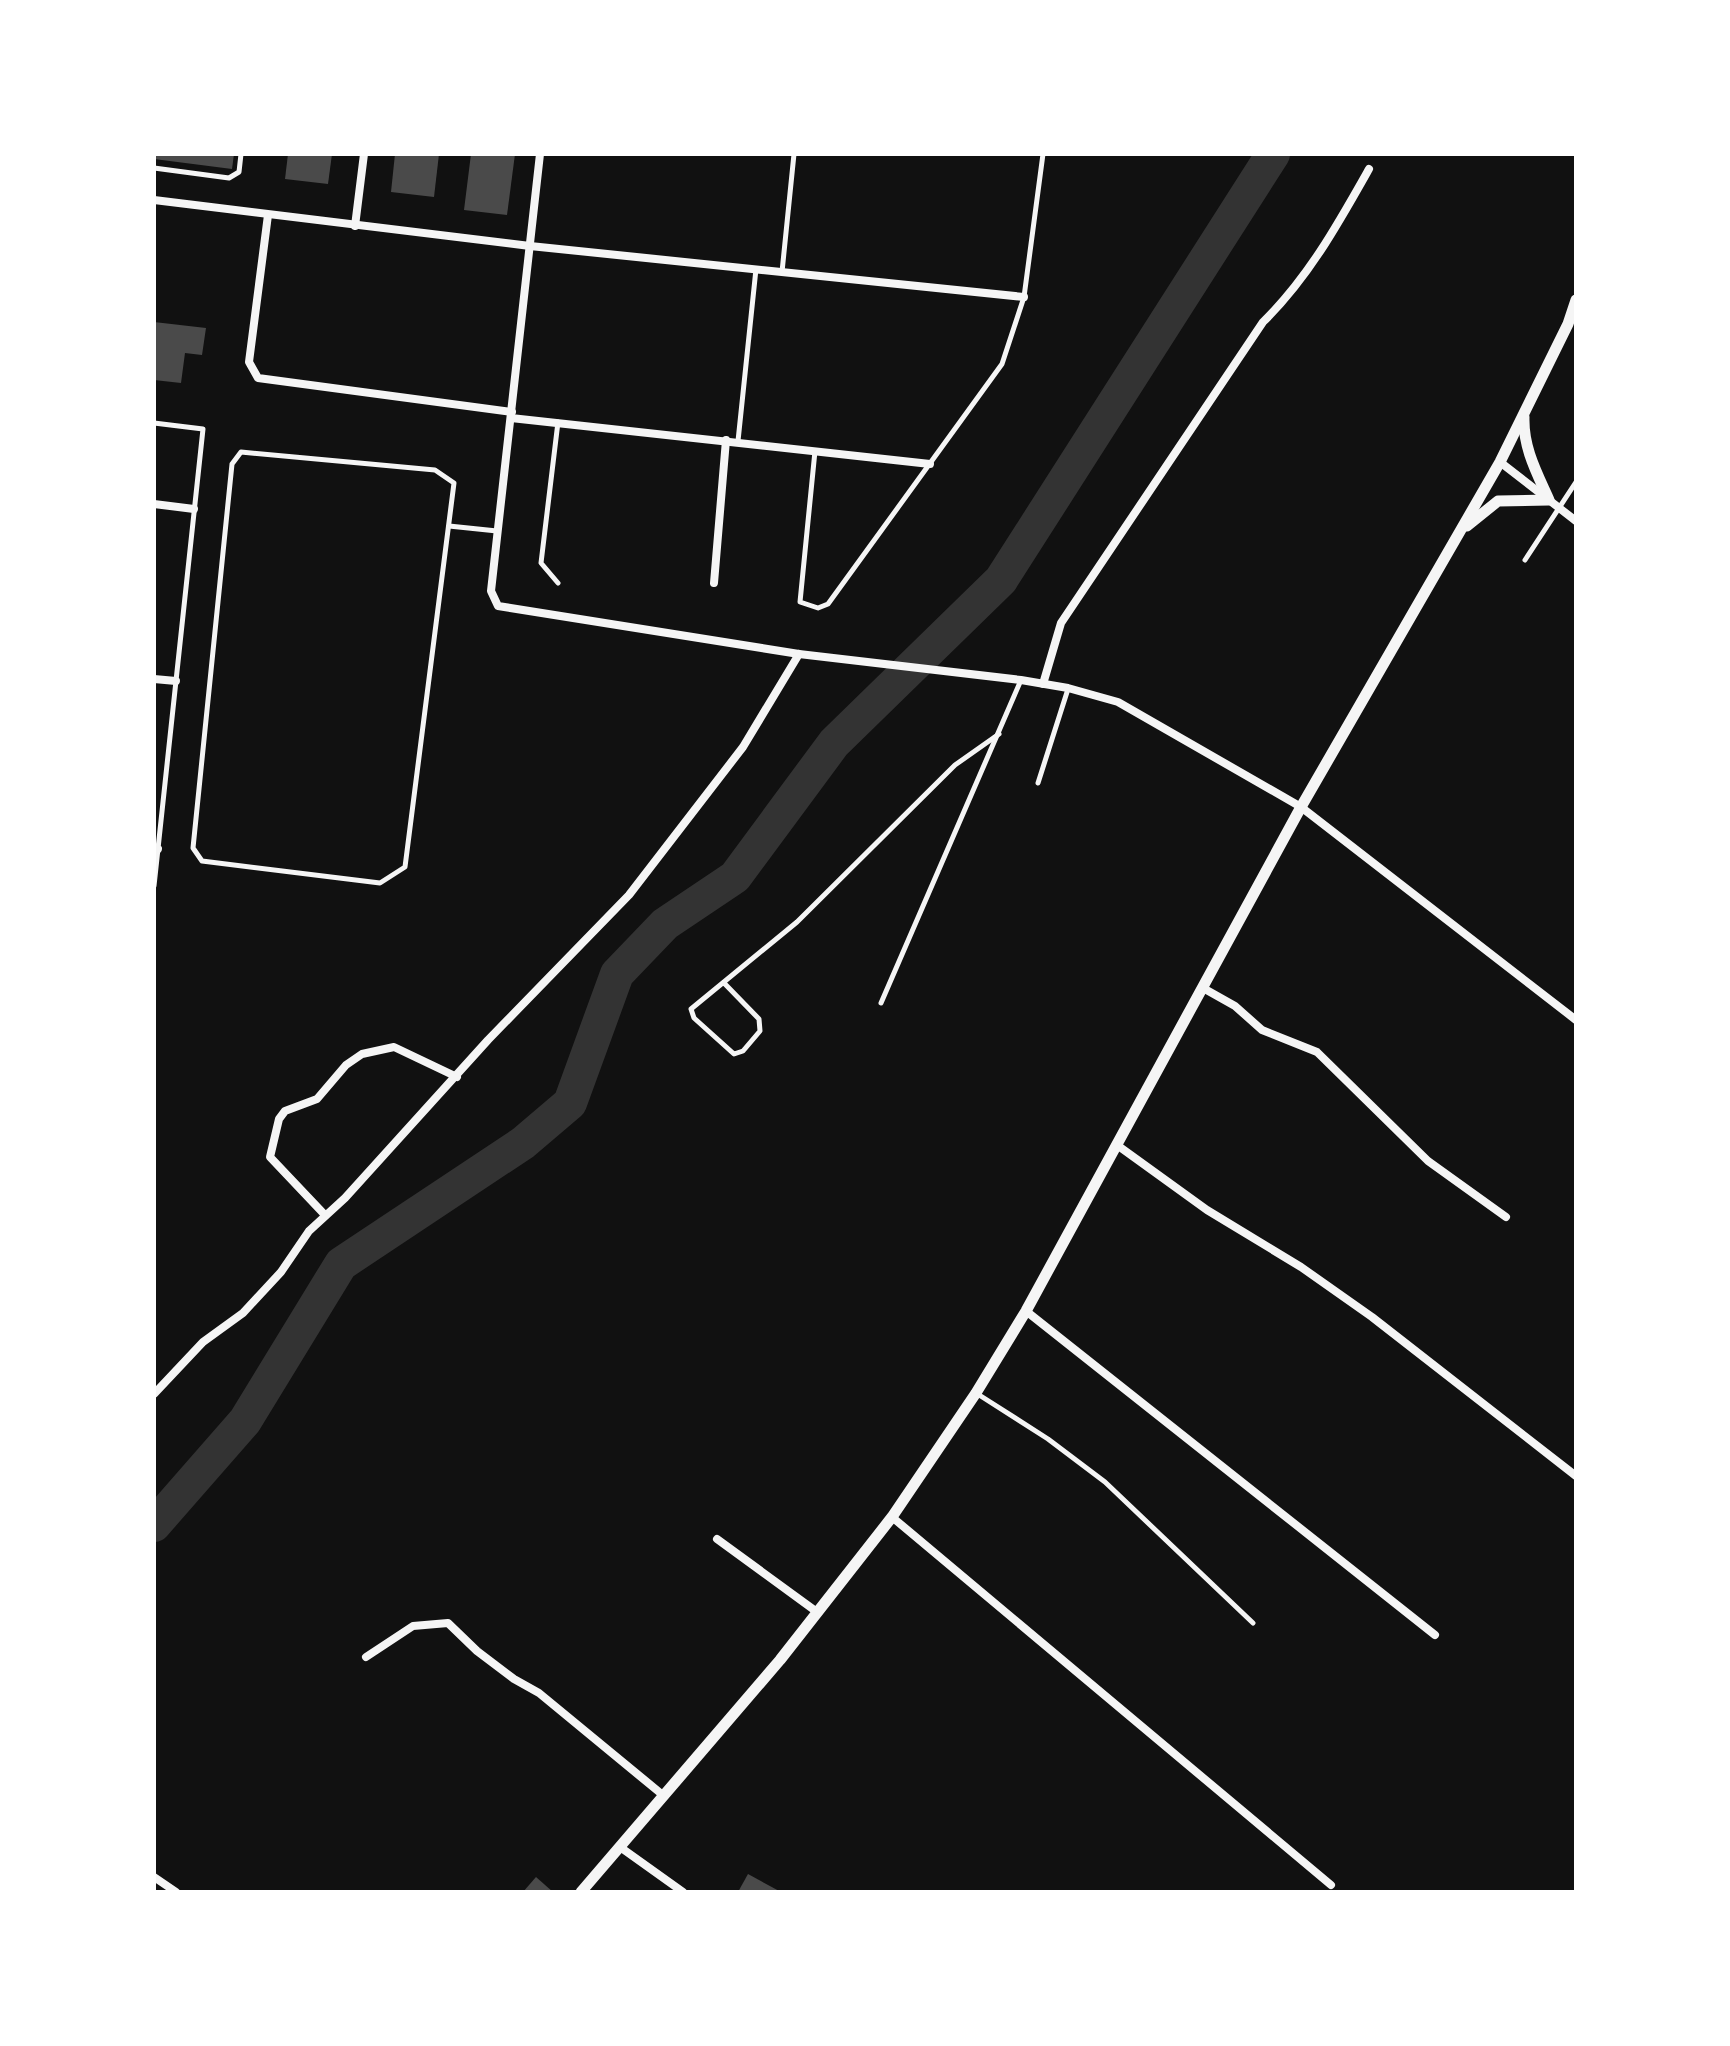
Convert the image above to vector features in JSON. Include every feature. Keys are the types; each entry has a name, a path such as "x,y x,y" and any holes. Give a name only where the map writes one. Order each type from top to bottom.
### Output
{"street":[{"path":"355,226 364,154"},
{"path":"540,154 491,591 498,606 799,654 1021,680 1068,688 1118,702 1301,807 1576,1020"},
{"path":"1043,684 1061,623 1263,322 1284,301 1328,241 1369,169"},
{"path":"154,200 530,246 1024,297"},
{"path":"268,215 249,362 258,378 558,422 930,464"},
{"path":"581,1892 817,1612 892,1517 976,1393 1026,1311 1301,807 1500,462 1572,326 1576,300"},
{"path":"1524,413 1523,436 1554,504"},
{"path":"714,583 726,440"},
{"path":"1500,462 1576,521"},
{"path":"1462,531 1498,501 1554,504"},
{"path":"154,504 194,509"},
{"path":"154,1394 203,1342 243,1313 324,1214 345,1198 629,895 743,747 799,654"},
{"path":"154,679 176,681"},
{"path":"1203,988 1235,1006 1262,1030 1317,1052 1428,1161 1506,1217"},
{"path":"324,1214 270,1157 279,1119 285,1111 317,1099 346,1065 362,1054 394,1047 457,1077"},
{"path":"1117,1145 1207,1210 1372,1317 1576,1476"},
{"path":"1026,1311 1435,1635"},
{"path":"892,1517 1331,1885"},
{"path":"717,1539 817,1612"},
{"path":"366,1657 413,1626 448,1623 477,1651 514,1679 539,1693 664,1796"},
{"path":"620,1847 683,1892"},
{"path":"154,1877 176,1892"}],"lane":[{"path":"154,168 229,178 239,172 241,154"},
{"path":"782,272 794,154"},
{"path":"815,450 800,602 809,607 828,604 1002,364 1024,297 1043,154"},
{"path":"738,441 756,269"},
{"path":"558,422 541,563 558,583"},
{"path":"154,423 203,429 154,886"},
{"path":"241,452 270,452 435,470 454,483 449,526 405,867 380,883 202,861 193,848 232,464 241,452"},
{"path":"1525,560 1554,504 1576,482"},
{"path":"449,526 498,532"},
{"path":"881,1003 1021,680"},
{"path":"1038,783 1068,688"},
{"path":"724,983 759,1019 760,1031 743,1051 734,1054 694,1018 691,1009 797,922 955,765 999,734"},
{"path":"976,1393 1048,1439 1105,1482 1253,1623"}],"building":[{"path":"154,154 234,154 232,169 154,159"},
{"path":"288,154 332,154 328,184 285,179"},
{"path":"395,154 439,154 434,197 391,192"},
{"path":"471,154 515,154 507,215 464,210"},
{"path":"154,322 206,328 202,355 185,353 181,383 154,380"},
{"path":"748,1874 781,1892 738,1892"},
{"path":"536,1877 553,1892 523,1892"}],"waterway":[{"path":"154,1525 245,1421 341,1264 523,1143 570,1103 617,974 665,924 735,877 834,743 1001,580 1273,154"}]}
